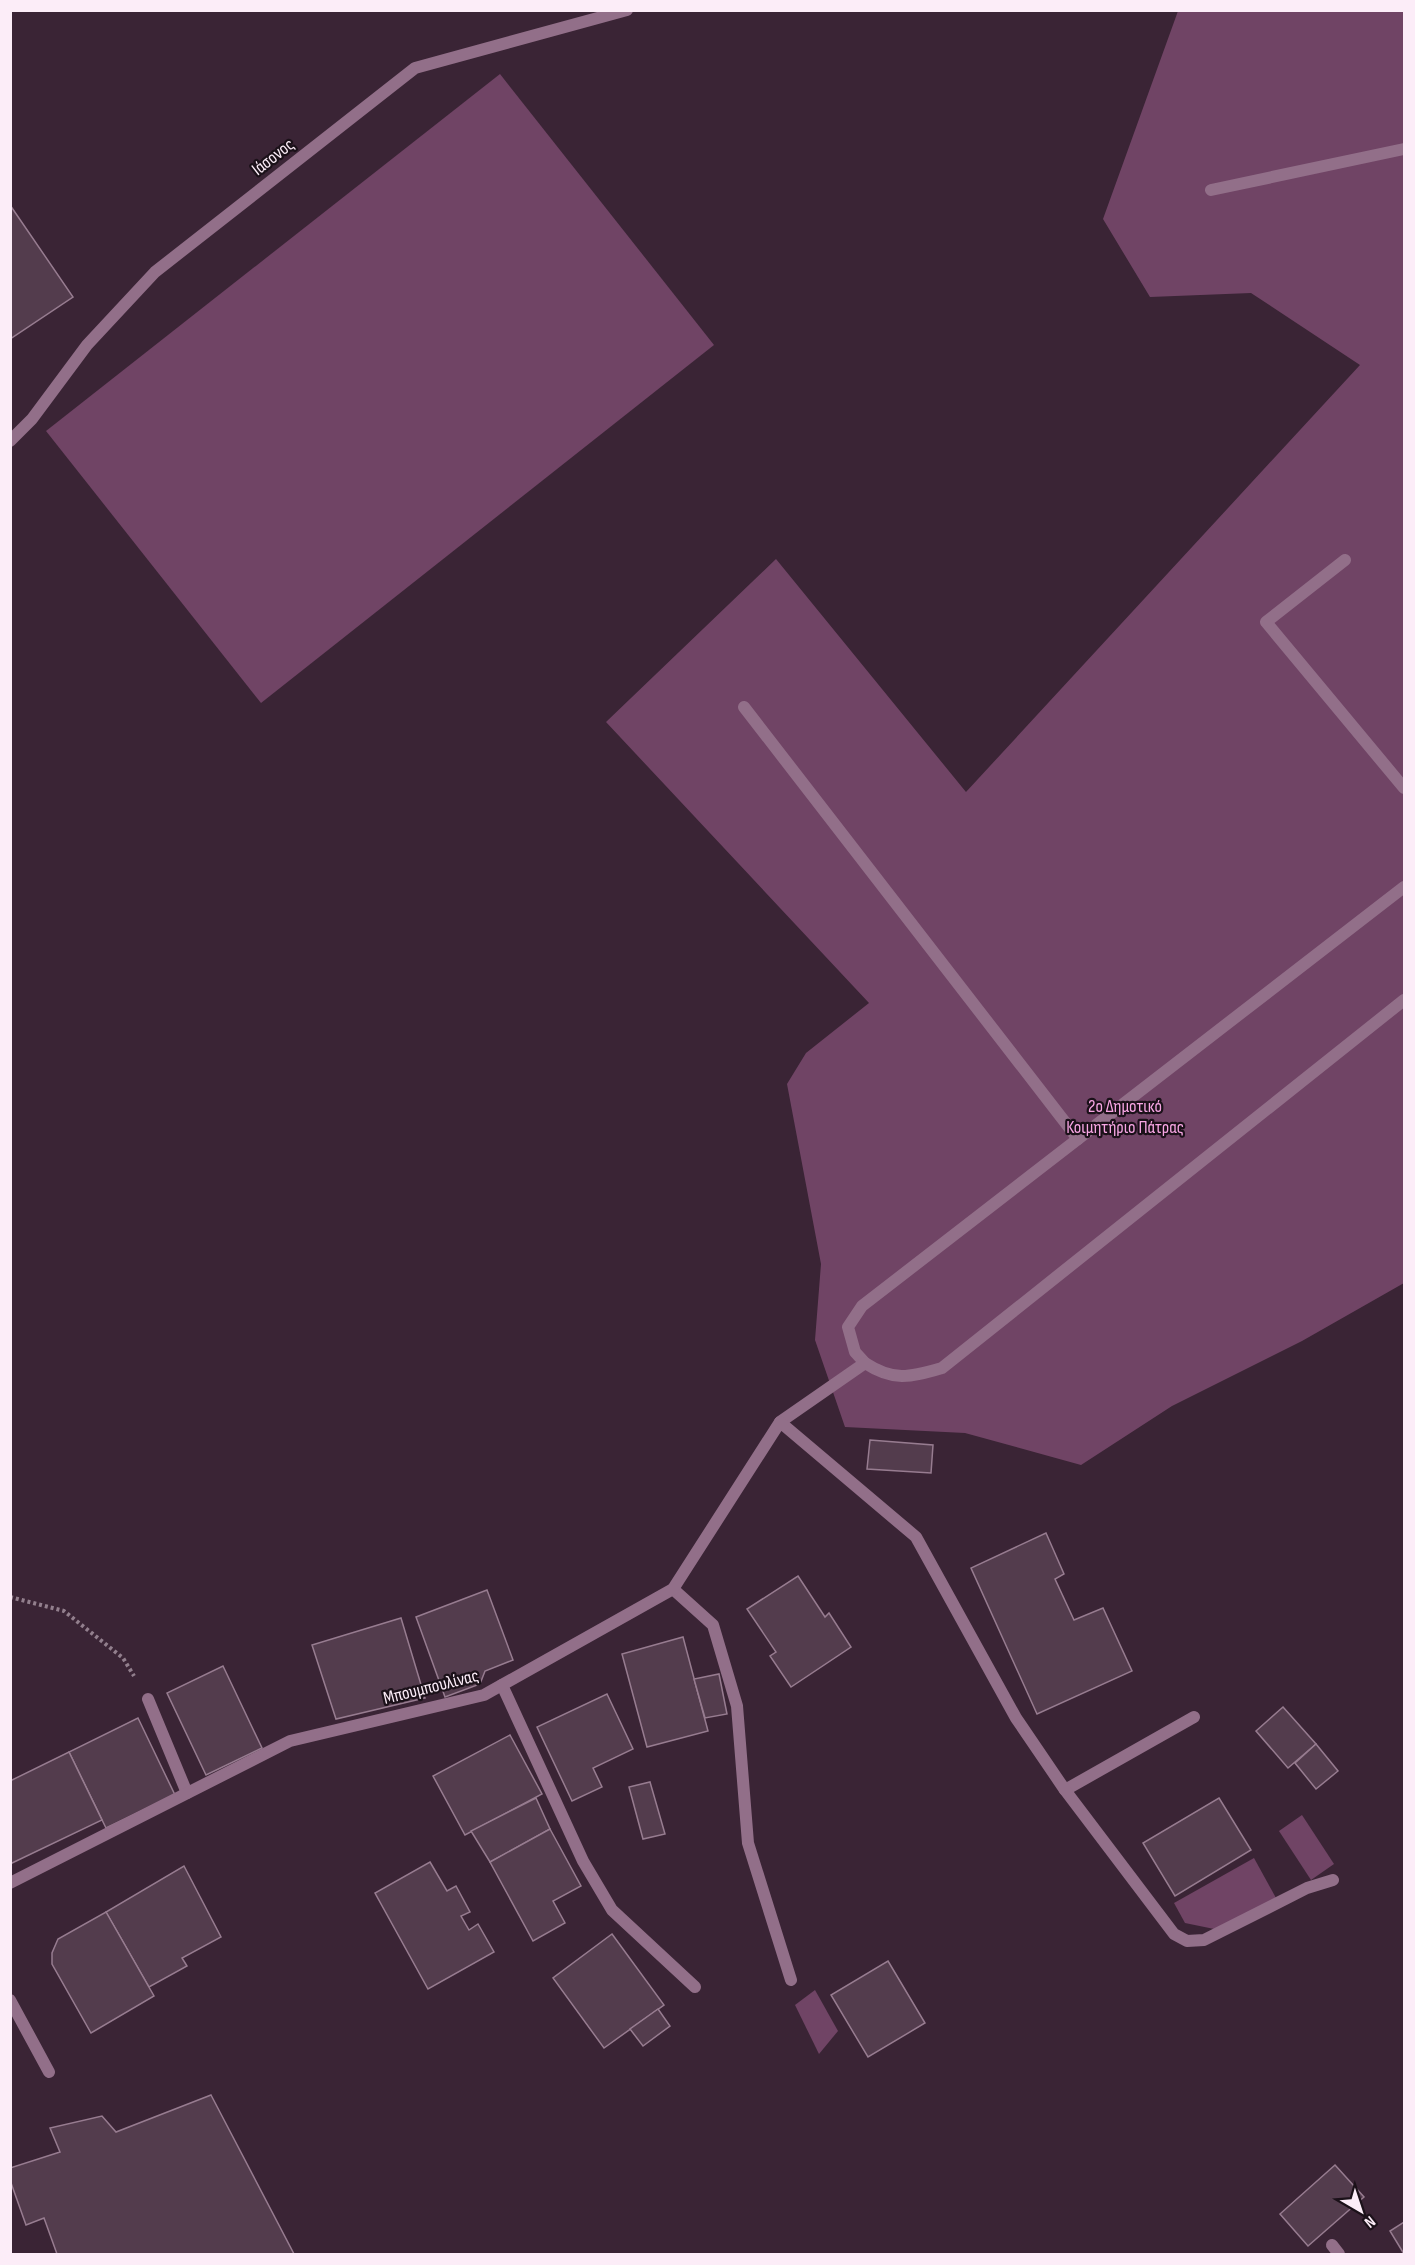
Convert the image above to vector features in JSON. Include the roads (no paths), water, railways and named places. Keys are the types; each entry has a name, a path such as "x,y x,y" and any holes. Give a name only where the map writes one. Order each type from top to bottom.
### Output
{"street":[{"name":"Ιάσονος","path":"10,441 32,419 87,345 155,272 415,68 627,10"},
{"path":"1211,190 1404,149"},
{"path":"1346,560 1266,622 1404,788"},
{"path":"744,707 1078,1139"},
{"path":"1404,887 862,1306 848,1327 855,1352 865,1364 884,1376 915,1376 942,1368 1404,1000"},
{"path":"865,1364 780,1422 916,1537 1016,1718 1065,1790 1174,1934 1187,1941 1204,1940 1308,1888 1333,1880"},
{"name":"Μπουμπουλίνας","path":"10,1883 290,1741 484,1695 673,1589 780,1422"},
{"path":"673,1589 713,1625 737,1706 748,1843 791,1980"},
{"path":"502,1685 583,1862 612,1910 695,1987"},
{"path":"148,1699 187,1793"},
{"path":"1065,1790 1194,1717"},
{"path":"10,2000 49,2072"}],"park label":[{"name":"2o Δημοτικό Κοιμητήριο Πάτρας","path":"1125,1116"}]}
